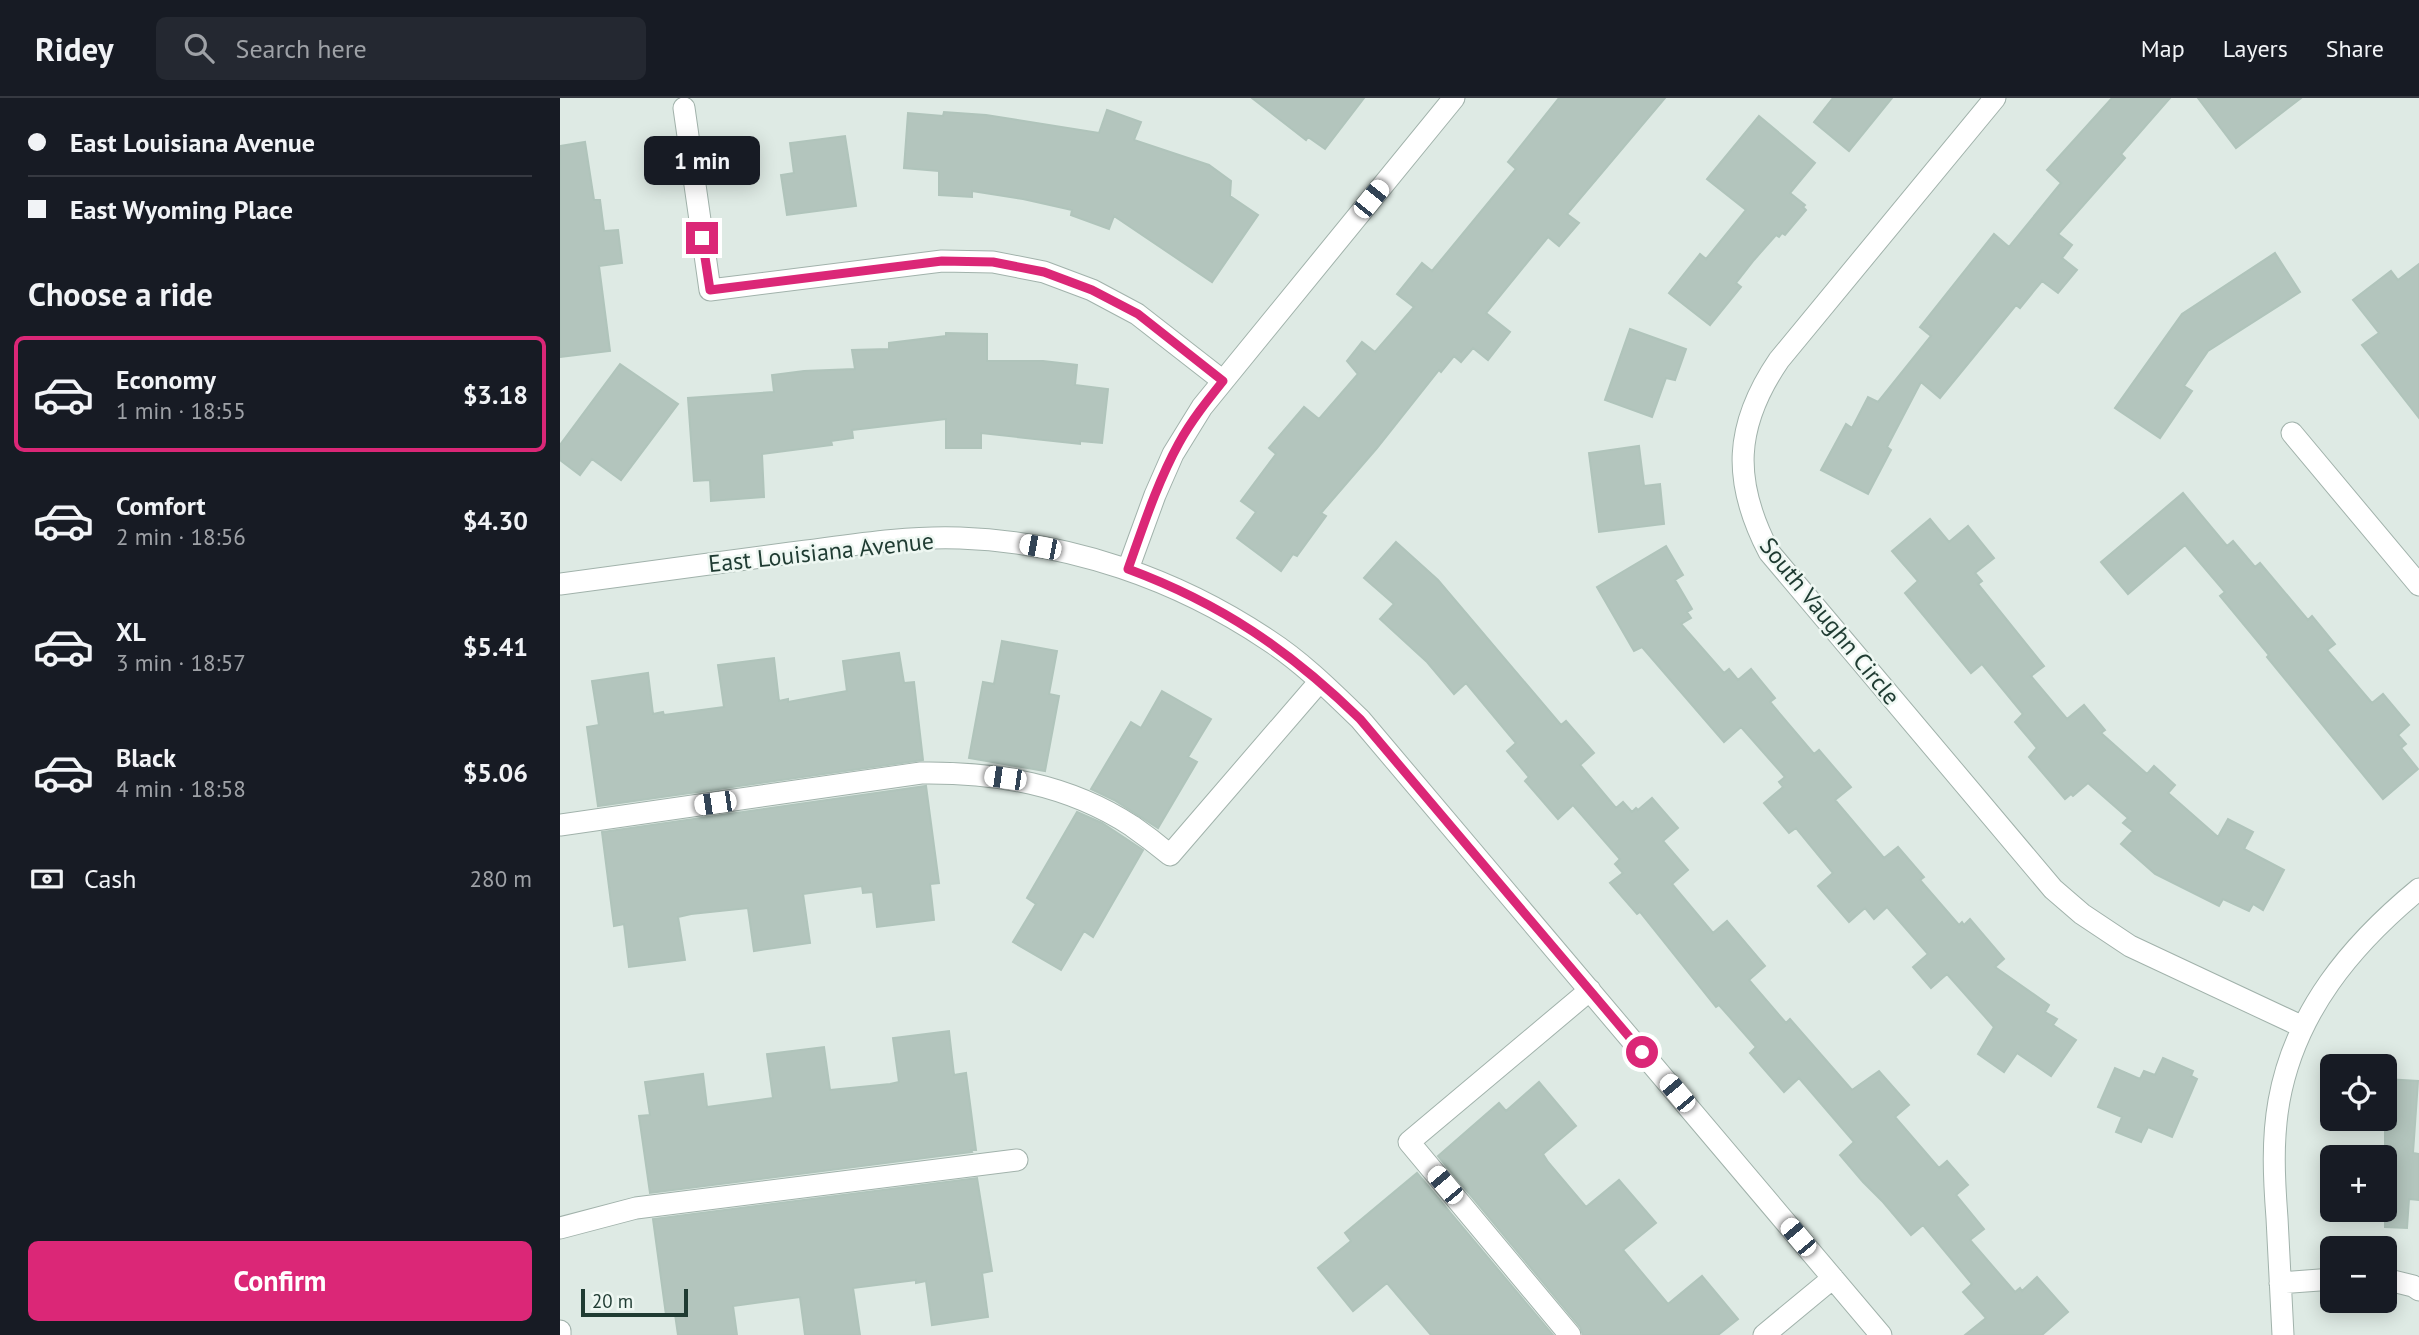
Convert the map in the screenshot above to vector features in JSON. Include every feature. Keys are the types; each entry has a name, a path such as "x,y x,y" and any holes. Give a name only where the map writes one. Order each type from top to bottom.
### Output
{"street":[{"path":"1128,569 1173,454 1195,418 1454,98"},
{"name":"South Vaughn Circle","path":"1995,98 1779,360 1765,381 1751,412 1743,445 1744,488 1753,522 1769,552 2053,889 2082,914 2130,946 2303,1027"},
{"path":"684,108 710,290 942,261 993,262 1044,272 1092,290 1138,314 1223,381"},
{"path":"2292,433 2419,585"},
{"name":"East Louisiana Avenue","path":"560,584 900,539 960,538 1020,543 1079,554 1165,583 1219,609 1270,641 1320,681 1360,719 1881,1335"},
{"path":"560,824 921,773 964,772 1026,781 1082,799 1131,825 1170,855 1320,681"},
{"path":"2283,1335 2274,1167 2279,1100 2293,1051 2323,989 2340,966 2368,934 2419,888"},
{"path":"1570,1335 1409,1142 1590,990"},
{"path":"560,1228 636,1208 1017,1160"},
{"path":"1764,1335 1833,1278"},
{"path":"2280,1283 2320,1280"},
{"path":"2397,1282 2419,1290"}],"building":[{"path":"1252,98 1364,98 1325,149 1308,137 1306,140"},
{"path":"1559,98 1665,98 1567,214 1579,223 1559,246 1548,237 1486,313 1510,332 1488,360 1473,348 1461,362 1454,356 1441,372 1439,370 1321,513 1326,516 1297,556 1293,554 1281,571 1237,538 1256,512 1241,501 1276,454 1269,448 1304,407 1319,419 1358,374 1347,361 1362,342 1375,352 1414,307 1397,294 1422,263 1432,271 1516,169 1508,162"},
{"path":"1833,98 1892,98 1849,151 1814,122"},
{"path":"2112,98 2170,98 2121,154 2125,158 2058,234 2072,245 2062,258 2077,270 2058,293 2042,281 2020,308 2016,305 1940,398 1921,382 1887,447 1891,450 1868,494 1821,470 1846,424 1852,428 1868,397 1878,402 1931,336 1920,327 1994,234 2009,247 2061,183 2047,170"},
{"path":"2198,98 2301,98 2236,148"},
{"path":"1107,110 1141,122 1134,140 1209,165 1231,181 1230,196 1258,215 1212,282 1114,216 1109,229 1071,215 1072,210 1023,199 972,191 972,197 939,195 939,171 904,168 908,113 943,116 944,112 986,115 1099,133"},
{"path":"1759,116 1815,163 1790,193 1805,205 1803,207 1806,210 1785,235 1776,235 1754,260 1736,283 1741,287 1710,325 1669,293 1700,254 1706,259 1746,210 1707,179"},
{"path":"845,136 856,206 787,215 781,175 794,173 790,143"},
{"path":"585,142 594,200 600,200 604,231 618,230 622,263 599,266 610,351 560,357 560,146"},
{"path":"2275,253 2300,292 2208,351 2184,386 2192,391 2160,438 2115,408 2182,314"},
{"path":"2419,264 2419,418 2362,345 2379,333 2353,300 2391,271 2398,280"},
{"path":"1630,329 1686,349 1675,380 1666,378 1652,417 1605,400"},
{"path":"946,333 987,334 987,361 1043,361 1077,365 1075,385 1108,389 1102,443 1080,441 1080,444 981,433 981,448 946,448 946,419 852,430 853,438 831,441 832,445 762,454 764,497 711,501 710,480 694,481 688,398 774,392 772,375 855,369 852,350 889,349 889,343 946,336"},
{"path":"620,364 678,404 621,480 592,459 580,475 560,460 560,445"},
{"path":"1639,446 1644,486 1660,484 1664,524 1599,532 1589,453"},
{"path":"2183,493 2227,546 2233,541 2255,567 2260,563 2308,620 2312,616 2335,644 2327,650 2372,703 2383,694 2409,725 2398,735 2406,744 2401,748 2418,769 2383,799 2267,657 2269,655 2220,596 2225,592 2185,545 2128,594 2101,562"},
{"path":"1930,519 1949,542 1968,526 1994,558 1975,573 1982,581 1978,584 2044,666 2031,676 2067,719 2084,705 2105,730 2101,733 2147,774 2154,766 2175,785 2168,793 2218,837 2228,819 2253,832 2244,849 2284,870 2263,910 2253,904 2249,911 2223,899 2219,906 2155,874 2121,844 2133,831 2123,823 2128,818 2088,783 2073,796 2071,794 2065,799 2029,757 2037,748 2015,722 2023,714 1982,664 1971,673 1905,593 1918,581 1892,551"},
{"path":"1396,542 1438,580 1561,725 1566,721 1594,753 1580,765 1616,808 1623,802 1632,812 1652,798 1678,828 1663,841 1688,870 1672,884 1713,933 1727,921 1765,966 1749,980 1786,1023 1790,1019 1852,1090 1879,1071 1909,1105 1895,1117 1939,1168 1947,1161 1968,1185 1956,1195 1984,1229 1970,1240 2015,1292 2020,1288 2022,1291 2037,1277 2068,1312 2042,1335 1965,1335 1986,1318 1963,1292 1972,1284 1923,1225 1911,1235 1840,1155 1854,1142 1799,1078 1784,1092 1750,1053 1756,1047 1719,1005 1716,1007 1640,912 1637,914 1610,883 1623,873 1615,864 1620,859 1573,805 1558,819 1525,781 1529,777 1507,751 1516,743 1466,683 1454,694 1427,662 1380,619 1394,604 1364,578"},
{"path":"1666,546 1683,575 1675,580 1692,609 1687,612 1691,618 1681,624 1724,673 1729,669 1738,680 1751,669 1775,698 1770,702 1814,754 1819,750 1851,787 1835,800 1884,858 1898,847 1924,877 1920,880 1959,925 1962,922 1964,925 1970,919 2004,959 1995,967 2049,1005 2045,1012 2057,1019 2053,1025 2076,1040 2051,1076 2017,1053 2004,1072 1978,1054 1994,1027 1947,974 1931,988 1913,967 1928,954 1887,907 1874,919 1865,908 1849,922 1818,886 1833,873 1796,828 1789,833 1764,803 1783,787 1779,782 1785,777 1741,727 1724,742 1642,647 1634,651 1597,587"},
{"path":"1002,641 1057,651 1049,694 1059,696 1045,771 969,758 983,682 994,684"},
{"path":"899,653 904,683 914,682 923,760 598,806 587,727 599,725 592,681 648,673 653,714 663,712 664,715 724,707 718,665 774,658 779,701 788,699 788,702 847,691 843,661"},
{"path":"1162,691 1211,719 1188,757 1197,762 1158,828 1091,789 1131,722 1141,728"},
{"path":"926,786 939,883 930,884 934,920 877,927 873,892 863,893 862,886 803,894 810,943 754,951 748,908 691,914 678,917 685,960 629,967 624,924 614,926 602,832"},
{"path":"1077,812 1102,823 1143,850 1093,937 1084,931 1061,970 1013,942 1036,904 1027,898"},
{"path":"949,1031 954,1075 966,1073 976,1150 650,1193 639,1116 650,1115 645,1082 703,1074 707,1107 773,1098 767,1054 824,1047 830,1090 890,1084 899,1082 893,1038"},
{"path":"2163,1058 2193,1071 2191,1076 2197,1079 2172,1137 2148,1127 2141,1142 2116,1132 2122,1117 2098,1107 2115,1068 2140,1079 2144,1071 2155,1075"},
{"path":"2397,1080 2418,1081 2413,1153 2419,1154 2419,1200 2409,1199 2407,1228 2385,1227 2385,1222 2397,1222 2397,1145 2385,1145 2385,1131 2397,1131"},
{"path":"1539,1082 1576,1126 1543,1154 1548,1162 1586,1207 1619,1180 1656,1223 1623,1250 1668,1304 1702,1276 1738,1319 1718,1335 1583,1335 1580,1327 1438,1156 1499,1103 1506,1111"},
{"path":"1417,1173 1553,1335 1431,1335 1387,1283 1353,1311 1318,1268 1351,1241 1345,1233"},
{"path":"977,1178 992,1271 982,1273 988,1317 932,1325 926,1281 916,1283 916,1280 853,1288 860,1335 805,1335 800,1297 733,1306 737,1335 678,1335 675,1314 666,1315 653,1219"}],"route":[{"path":"702,238 710,290 942,261 993,262 1044,272 1092,290 1138,314 1223,381 1180,440 1155,495 1128,569 1219,609 1270,641 1320,681 1360,719 1642,1052"}]}
